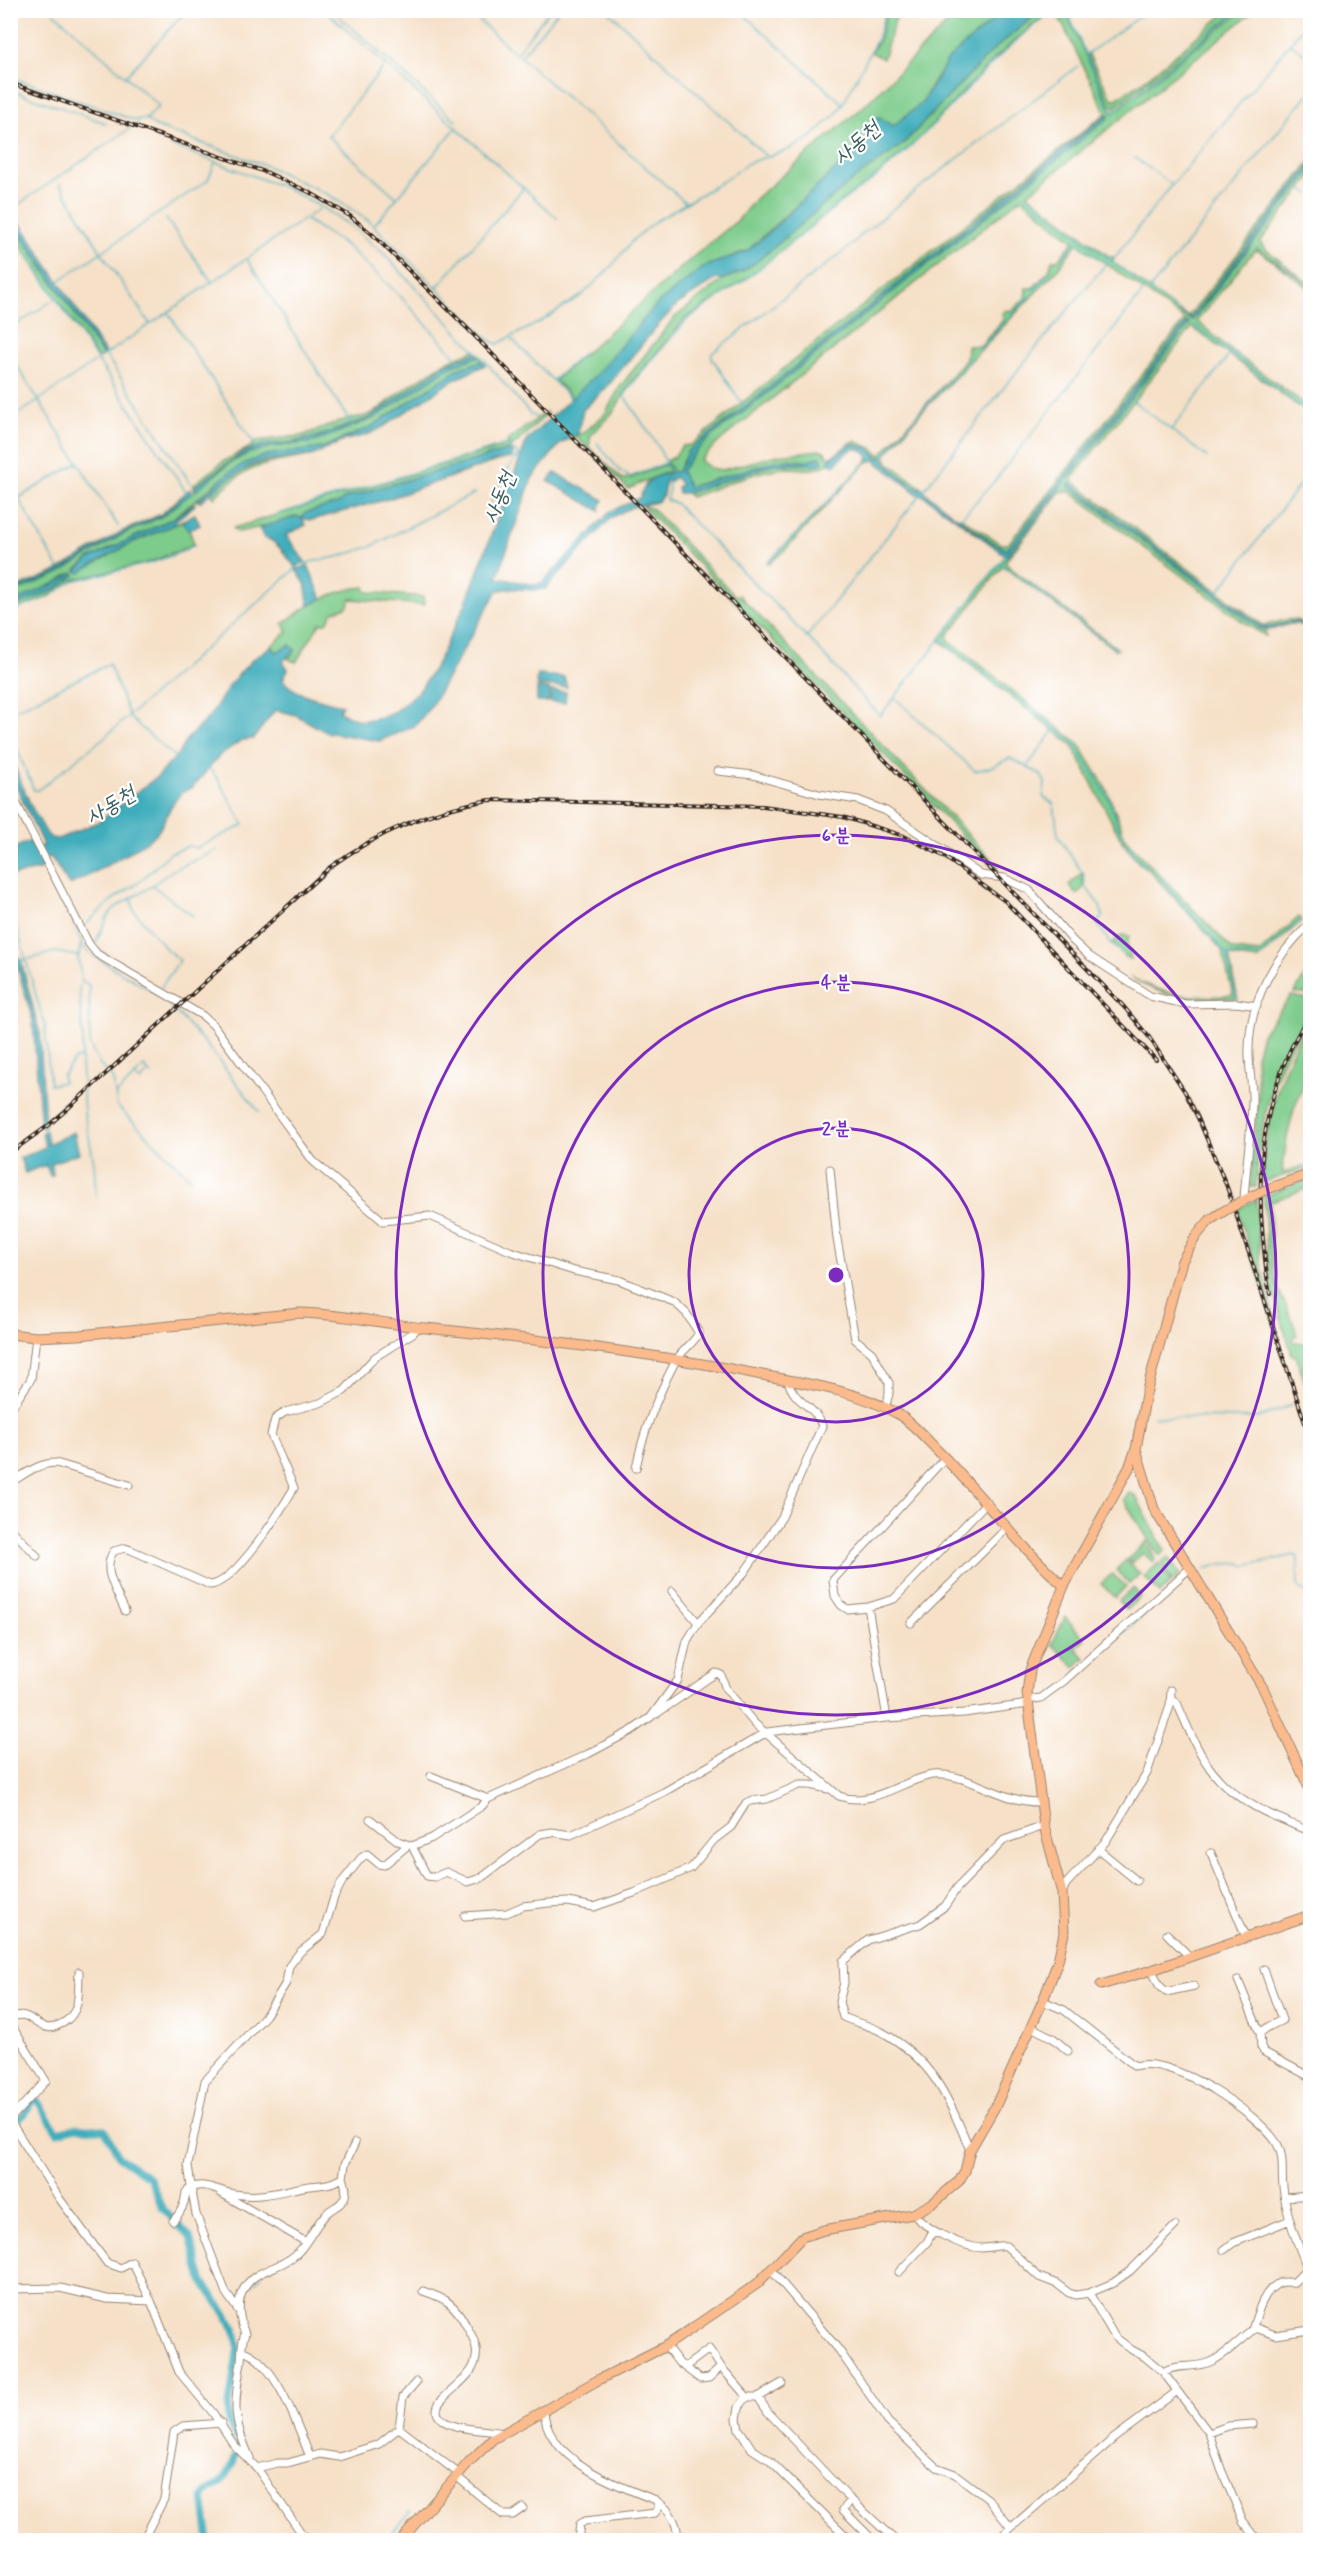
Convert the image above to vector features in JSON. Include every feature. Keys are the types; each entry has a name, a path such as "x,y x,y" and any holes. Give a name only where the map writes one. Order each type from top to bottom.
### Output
{"main road":[{"path":"401,2541 457,2475 492,2439 666,2346 757,2284 772,2271 795,2244 808,2234 913,2214 933,2203 953,2187 964,2171 970,2150 996,2105 1043,2001 1063,1941 1065,1920 1062,1893 1044,1826 1028,1702 1028,1681 1033,1658 1064,1586 1129,1468 1136,1449 1146,1394 1188,1246 1216,1215 1270,1188 1311,1174"},
{"path":"10,1334 36,1338 300,1313 323,1313 676,1359 788,1380 858,1398 885,1408 909,1422 987,1502 1037,1562 1064,1586"},
{"path":"1136,1449 1154,1509 1270,1700 1311,1790"},
{"path":"1101,1985 1152,1970 1311,1915"}],"street":[{"path":"718,771 753,775 819,794 858,800 886,811 981,875 1004,878 1029,890 1089,956 1149,996 1185,1004 1237,1003 1257,1006"},
{"path":"10,791 89,944 97,954 203,1016 214,1026 313,1161 383,1221 430,1216 510,1251 574,1271 620,1280 674,1302 686,1313 699,1333 676,1359 642,1437 636,1468"},
{"path":"1240,1202 1252,1102 1249,1045 1257,1006 1276,961 1311,924"},
{"path":"830,1169 837,1239 855,1339 872,1353 889,1383 885,1408"},
{"path":"125,1611 108,1567 109,1557 114,1551 125,1548 145,1555 175,1571 210,1585 215,1585 228,1578 261,1538 294,1488 271,1435 275,1419 285,1412 320,1403 344,1391 375,1358 413,1333 417,1327"},
{"path":"10,1410 31,1379 36,1338"},
{"path":"651,1718 678,1680 687,1641 698,1623 744,1573 771,1533 799,1481 822,1426 820,1419 790,1392 788,1380"},
{"path":"945,1458 833,1580 835,1596 840,1605 847,1610 868,1607 900,1595 987,1502"},
{"path":"10,1483 44,1464 56,1463 129,1485"},
{"path":"911,1623 1008,1527"},
{"path":"10,1528 37,1556"},
{"path":"370,1820 410,1846 427,1876 435,1877 446,1872 468,1882 481,1878 540,1834 552,1832 571,1835 664,1792 767,1732 887,1718 964,1713 1041,1698 1064,1682 1190,1569"},
{"path":"672,1591 698,1623"},
{"path":"868,1607 887,1718"},
{"path":"238,2310 225,2293 196,2214 191,2186 188,2165 205,2081 212,2071 256,2028 286,1983 289,1966 300,1952 323,1934 334,1897 353,1867 367,1854 379,1864 384,1865 410,1846 432,1838 482,1806 488,1799 588,1754 631,1731 716,1673 721,1675 726,1689 745,1713 830,1790"},
{"path":"1062,1893 1066,1884 1117,1825 1147,1773 1172,1699 1171,1690"},
{"path":"1172,1699 1177,1703 1203,1759 1224,1786 1245,1803 1311,1830"},
{"path":"465,1916 507,1913 523,1906 549,1903 568,1902 594,1907 633,1893 691,1868 714,1840 731,1827 746,1803 767,1799 798,1785 810,1785 830,1790 849,1800 896,1790 933,1775 947,1776 1017,1800 1041,1802"},
{"path":"431,1776 488,1799"},
{"path":"970,2150 948,2100 920,2058 883,2032 843,2017 839,2002 844,1983 843,1961 868,1940 920,1924 945,1906 957,1888 1004,1840 1044,1826"},
{"path":"1098,1849 1137,1881"},
{"path":"1210,1853 1246,1937"},
{"path":"1167,1934 1190,1957"},
{"path":"1260,2033 1268,2026 1282,2020 1264,1969"},
{"path":"1152,1970 1166,1992 1194,1986"},
{"path":"10,2018 20,2014 26,2015 45,2027 54,2027 70,2019 80,1993 79,1972"},
{"path":"1238,1980 1260,2033 1261,2047 1264,2052 1311,2077"},
{"path":"1043,2001 1064,2010 1135,2066 1149,2064 1179,2072 1233,2100 1277,2142 1282,2161 1285,2197 1290,2220 1310,2273 1303,2273 1294,2282 1282,2282 1272,2288 1264,2299 1252,2330 1222,2357 1206,2364 1171,2368 1163,2372"},
{"path":"10,2023 46,2081 11,2122 59,2198 107,2263 121,2268 132,2262 151,2301 179,2372 221,2423 234,2445 255,2466"},
{"path":"1031,2027 1053,2038 1068,2051"},
{"path":"306,2541 255,2466 242,2439 234,2406 245,2334 238,2310 242,2291 252,2280 290,2260 327,2212 339,2206 346,2193 343,2178 345,2164 355,2143"},
{"path":"175,2219 185,2203 186,2192 191,2186 201,2185 235,2194 269,2196 298,2188 330,2185 343,2178"},
{"path":"214,2188 306,2242"},
{"path":"1285,2197 1311,2195"},
{"path":"913,2214 933,2231 976,2247 1006,2246 1039,2277 1057,2284 1069,2293 1089,2293 1113,2283 1130,2271 1175,2226"},
{"path":"1224,2250 1233,2242 1290,2220"},
{"path":"898,2272 927,2242 933,2231"},
{"path":"772,2271 839,2350 888,2422 936,2467 955,2474 988,2499 1011,2528"},
{"path":"10,2289 60,2288 107,2299 151,2301"},
{"path":"423,2291 453,2304 461,2314 476,2347 473,2366 468,2376 461,2385 441,2398 438,2414 442,2420 460,2428 488,2429 503,2433"},
{"path":"1089,2293 1115,2337 1132,2350 1145,2356 1163,2372 1209,2433 1243,2521 1258,2541"},
{"path":"1252,2330 1260,2328 1275,2335 1311,2330"},
{"path":"666,2346 685,2367 700,2379 704,2380 721,2367"},
{"path":"685,2367 709,2349 747,2397 758,2397 782,2382"},
{"path":"243,2351 254,2354 275,2382 287,2403 310,2457"},
{"path":"255,2466 320,2454 339,2457 379,2444 399,2428 403,2397 416,2382"},
{"path":"997,2541 1113,2439 1176,2392"},
{"path":"747,2397 739,2407 737,2419 752,2450 769,2460 853,2541"},
{"path":"758,2397 768,2412 851,2500 895,2541"},
{"path":"544,2410 550,2433 565,2452 614,2485 656,2500 668,2510 673,2518 678,2541"},
{"path":"143,2541 164,2499 174,2432 183,2426 221,2423"},
{"path":"1209,2433 1228,2426 1253,2424"},
{"path":"399,2428 503,2515 513,2516 523,2508"},
{"path":"578,2541 582,2522 655,2513 659,2507 656,2500"},
{"path":"851,2500 843,2510 873,2541"},
{"path":"881,2541 888,2534"}],"green space":[{"path":"887,11 898,11 883,59 871,52 879,40"},
{"path":"960,11 1004,11 936,77 922,103 893,126 879,118 874,121 874,133 860,151 835,170 747,251 704,267 657,304 596,375 574,397 571,397 555,380 738,220 756,198 863,107"},
{"path":"1040,11 1060,11 1069,19 1112,113 1242,11 1254,11 1028,194 1110,257 1114,257 1113,262 1192,321 1310,171 1310,178 1260,242 1264,248 1310,284 1256,248 1310,286 1310,289 1259,251 1254,251 1197,321 1232,351 1310,408 1310,415 1192,327 1071,480 1263,625 1290,620 1304,624 1293,622 1272,627 1261,626 1068,486 1265,631 1266,636 1246,624 1069,491 1060,492 1005,562 1118,649 1115,650 1003,566 947,636 1079,744 1107,790 1126,840 1233,950 1259,953 1299,917 1302,920 1258,960 1229,956 1238,999 1182,998 1157,991 1130,977 1155,988 1180,995 1206,997 1233,995 1222,950 1149,870 1139,863 1123,843 1072,745 939,640 1189,324 1187,322 1007,550 992,542 962,518 1001,544 1008,544 1185,320 1077,243 1056,271 919,415 885,456 888,462 923,489 903,479 872,451 848,445 830,459 829,463 819,468 776,469 739,479 690,497 687,493 774,464 821,464 823,461 819,457 805,461 784,459 689,487 681,475 682,467 697,449 1070,149 1109,117 1107,114 688,451 678,471 674,473 666,461 674,457 682,446 691,445 799,356 1106,113 1060,19 1056,16 1045,16 1034,24 992,61 919,139 867,184 849,195 749,277 685,319 630,384 614,411 591,435 589,447 622,479 631,478 666,464 669,471 628,489 575,436 583,433 605,414 620,387 674,318 724,279 743,271 759,260 848,184 903,144 992,51","holes":["1021,198 1074,241 1058,260 1052,260 1049,271 1033,288 1026,288 1025,298 1013,310 1004,311 1003,320 980,346 967,346 966,359 881,455 874,449 855,441 829,457 820,450 778,455 722,470 710,468 700,460 722,439"]},
{"path":"1228,11 1238,11 1115,107 1110,105 1087,56 1089,55 1112,99 1116,99 1147,78"},
{"path":"1310,162 1310,166 1191,318 1188,317"},
{"path":"11,222 103,355 98,359 11,232"},
{"path":"475,350 477,353 448,363 369,418 316,437 289,443 263,445 244,452 194,487 194,484 224,461 252,446 255,441 301,436 347,419 365,416 376,411 407,387 446,362"},
{"path":"479,356 482,361 458,369 371,427 322,448 266,456 243,464 172,519 89,559 76,569 81,573 133,542 184,521 194,544 151,562 73,580 47,597 11,611 11,607 53,590 75,575 69,574 54,584 11,603 11,593 57,574 123,534 162,516 231,462 249,453 270,447 313,442 374,418 450,367"},
{"path":"546,412 547,414 513,446 510,445 509,450 345,498 335,505 311,512 301,519 297,516 276,524 238,532 233,528 508,445 507,441"},
{"path":"314,455 260,466 237,477 214,498 211,493 224,482 248,468 271,461"},
{"path":"867,462 785,550 769,564 767,563"},
{"path":"641,505 652,509 735,596 739,595 999,867 996,870"},
{"path":"365,587 367,592 423,597 424,605 351,599 347,607 333,612 327,623 320,623 296,662 288,659 295,650 276,652 271,646 288,631 283,624 301,610 343,591"},
{"path":"1082,873 1084,887 1077,894 1069,885"},
{"path":"1122,935 1129,936 1127,943 1131,959 1125,957 1112,943"},
{"path":"1310,969 1310,995 1294,993"},
{"path":"1291,996 1310,998 1309,1006 1303,1024 1274,1083 1260,1142 1256,1187 1252,1187 1250,1186 1258,1095 1256,1056 1262,1034"},
{"path":"1310,1017 1310,1067 1294,1109 1282,1173 1310,1164 1310,1168 1263,1182 1270,1117 1290,1056"},
{"path":"1310,1179 1310,1187 1270,1202 1271,1245 1275,1278 1296,1330 1297,1336 1293,1337 1293,1341 1310,1345 1310,1397 1296,1356 1292,1355 1272,1288 1267,1255 1264,1196"},
{"path":"1256,1199 1261,1266 1279,1338 1237,1210"},
{"path":"1129,1493 1135,1495 1165,1551 1159,1556 1123,1499"},
{"path":"1147,1541 1155,1560 1153,1562 1143,1553 1132,1563 1128,1559"},
{"path":"1168,1557 1180,1575 1172,1582 1162,1562"},
{"path":"1126,1560 1140,1574 1129,1584 1116,1570"},
{"path":"1159,1563 1171,1583 1160,1593 1144,1577"},
{"path":"1112,1574 1126,1586 1115,1598 1101,1584"},
{"path":"1133,1588 1141,1596 1126,1610 1119,1601"},
{"path":"1065,1617 1085,1639 1076,1648 1085,1658 1075,1667 1052,1644"}],"water":[{"path":"1004,11 1040,11 992,51 903,144 848,184 759,260 743,271 724,279 716,279 678,304 658,325 606,388 583,410 578,434 560,444 532,478 497,578 536,585 543,582 611,511 640,498 646,484 654,477 678,471 688,451 1108,114 1109,117 1070,149 710,438 687,462 681,472 689,487 778,460 805,461 820,457 823,461 821,464 774,464 687,493 678,493 677,487 681,485 675,477 670,481 666,479 663,495 657,502 632,507 612,517 545,589 497,591 431,706 415,726 379,741 326,732 296,715 275,710 253,739 242,740 220,755 192,788 180,794 159,830 132,851 69,885 51,857 46,859 42,869 11,876 11,849 31,841 35,849 43,845 11,775 10,756 31,806 47,834 51,838 58,839 98,822 158,776 179,753 186,740 209,717 228,686 252,660 271,646 276,652 290,645 295,650 283,661 288,669 283,679 293,689 342,705 339,712 361,721 381,717 395,711 420,690 437,663 465,605 527,440 596,375 657,304 704,267 747,251 835,170 860,151 874,133 874,121 879,117 893,126 922,103 949,58"},
{"path":"1310,166 1310,171 1192,321 1177,310 1191,318"},
{"path":"14,214 106,354 103,355 11,222 11,216"},
{"path":"1187,322 1189,324 1007,556 924,496 919,495 874,460 867,462 869,457 860,449 851,450 834,465 829,463 830,458 852,444 868,448 879,459 883,456 888,465 907,481 923,489 958,518 960,517 962,521 1007,550"},
{"path":"477,353 479,356 450,367 374,418 313,442 270,447 249,453 231,462 195,491 194,487 244,452 263,445 289,443 316,437 369,418 448,363"},
{"path":"482,361 485,365 452,381 383,427 367,435 346,440 314,455 267,460 252,465 227,479 200,502 197,501 225,476 243,464 266,455 322,448 371,427 458,369"},
{"path":"509,450 513,453 511,458 499,460 388,499 312,520 305,519 303,521 306,525 286,535 305,562 295,567 277,545 264,538 259,528 298,516 301,519 305,513 339,503 345,498"},
{"path":"555,473 604,500 600,511 548,481"},
{"path":"1070,483 1261,626 1272,627 1293,622 1304,624 1302,626 1292,624 1270,630 1259,628 1068,485"},
{"path":"190,489 192,493 162,516 123,534 57,574 11,593 11,590 53,573 121,532 161,514"},
{"path":"194,503 195,505 175,521 177,523 195,514 200,525 188,530 183,521 133,542 81,573 76,571 89,559 172,519"},
{"path":"308,565 322,599 309,606 305,583 296,570"},
{"path":"73,573 75,575 53,590 11,607 11,603"},
{"path":"538,675 564,677 567,687 538,686 536,682"},
{"path":"537,688 549,689 549,702 537,702"},
{"path":"551,691 566,692 565,703 551,702"},
{"path":"20,957 40,1034 45,1125 41,1127 33,1021 15,959"},
{"path":"46,1131 48,1144 74,1132 79,1153 52,1163 53,1176 50,1176 46,1165 25,1173 20,1158 45,1147 42,1133"}],"waterway":[{"path":"51,10 159,106 146,119"},
{"path":"126,76 187,10"},
{"path":"325,10 557,218"},
{"path":"332,10 456,121"},
{"path":"467,10 515,53"},
{"path":"550,10 516,53 686,203"},
{"path":"521,56 559,10"},
{"path":"607,10 766,156"},
{"path":"739,10 843,104"},
{"path":"10,77 134,120 146,119 154,126 267,166 329,195 369,221 488,339 497,344 540,322 582,295 610,268 633,240 654,222 723,181 748,163 788,150 810,138 836,114 844,102 877,39 886,10"},
{"path":"1061,10 1070,18 1108,105 1113,110"},
{"path":"1071,18 1074,10"},
{"path":"1086,55 1148,10"},
{"path":"1112,113 1240,10"},
{"path":"671,472 656,443 624,396 640,374 688,319 749,277 876,177 926,132 1019,38 1045,17"},
{"path":"1111,262 1310,19"},
{"path":"1291,44 1310,58"},
{"path":"386,64 328,136 397,198"},
{"path":"745,408 712,358 712,353 852,245 910,195 1078,66"},
{"path":"10,90 106,123"},
{"path":"1150,289 1310,92"},
{"path":"10,210 138,123"},
{"path":"374,225 456,128"},
{"path":"170,145 286,188 348,224 384,254 486,362"},
{"path":"1135,158 1172,185"},
{"path":"60,280 208,180 215,163"},
{"path":"60,184 101,252 150,324"},
{"path":"437,287 523,189"},
{"path":"1302,189 1310,194"},
{"path":"1023,195 1178,311"},
{"path":"10,420 319,209"},
{"path":"166,219 212,282"},
{"path":"306,220 347,246 402,298 459,360"},
{"path":"923,491 1021,366 1106,264 1076,243 1061,258"},
{"path":"26,254 187,493"},
{"path":"247,259 352,425"},
{"path":"1034,290 1050,271"},
{"path":"961,518 993,483 1143,292"},
{"path":"1010,317 1029,296"},
{"path":"10,329 55,299"},
{"path":"169,314 253,442 255,449"},
{"path":"979,350 1006,320"},
{"path":"1195,325 1230,353"},
{"path":"512,339 572,400"},
{"path":"553,380 585,352"},
{"path":"1171,430 1231,353 1310,414"},
{"path":"10,355 118,526"},
{"path":"107,357 191,484"},
{"path":"883,457 918,414 972,358"},
{"path":"484,363 486,362 531,415 536,417"},
{"path":"1133,401 1207,457"},
{"path":"597,443 620,471 630,477 666,463"},
{"path":"278,514 507,444 522,459"},
{"name":"사동천","path":"489,506 515,457 521,460"},
{"path":"10,503 79,462"},
{"path":"767,564 866,462"},
{"path":"1218,592 1310,471"},
{"path":"668,481 669,489 666,500 675,503 811,641 880,716 1006,555"},
{"path":"10,484 59,569"},
{"name":"사동천","path":"10,733 34,790 38,790 106,736 301,564 341,556 372,546 475,493"},
{"path":"806,638 920,495"},
{"path":"10,612 51,596 72,581 151,563 194,545"},
{"path":"1001,564 1116,649"},
{"path":"942,640 1075,744 1108,799 1122,836 1134,855 1166,885 1227,956 1236,998"},
{"path":"10,712 109,664 130,718 176,758"},
{"path":"896,699 975,771 992,767 1010,758 1040,774 1045,782 1043,797 1054,804 1058,836 1084,875 1085,886 1100,906 1103,917 1097,923 1110,943 1123,954"},
{"path":"1028,765 1056,728"},
{"path":"82,928 112,900 138,883 170,853 189,846 196,848 244,825 218,779 208,767"},
{"path":"94,946 109,914 116,907 173,870 217,850"},
{"path":"42,864 73,920 84,948 161,996 205,1043 259,1112"},
{"path":"153,886 193,916"},
{"path":"131,897 134,911 167,950 180,960 161,987"},
{"path":"10,904 45,1027 50,1085 63,1082 62,1076 75,1059 82,1058"},
{"path":"1227,954 1260,957 1301,920"},
{"path":"81,943 78,959 82,981 89,985 90,1046 100,1065 113,1079 117,1106 191,1179"},
{"path":"97,949 115,961"},
{"path":"21,961 55,952 77,956"},
{"path":"10,964 17,963"},
{"path":"81,982 79,989 83,1039 81,1062 84,1112 94,1162 96,1196"},
{"path":"116,1095 144,1067 152,1075"},
{"path":"135,1077 140,1081 149,1072"},
{"path":"43,1124 45,1134"},
{"path":"1154,1417 1258,1418 1292,1405"},
{"path":"1205,1569 1221,1564 1241,1563 1245,1566 1294,1555 1298,1557 1298,1587 1310,1595"},
{"path":"1074,1676 1173,1590"},
{"path":"1053,1694 1059,1689"},
{"path":"10,2124 25,2114 32,2101 37,2100 57,2132 77,2127 105,2130 119,2157 150,2178 162,2208 190,2237 202,2280 235,2328 238,2346 228,2421 239,2445 228,2473 203,2498 209,2540"},
{"path":"252,2284 262,2276"},
{"path":"387,2540 410,2511"}],"railway":[{"path":"10,83 268,173 309,192 350,216 372,234 465,326 1124,1007 1149,1037 1185,1092 1198,1118 1227,1187 1310,1438"},
{"path":"10,1153 49,1125 74,1103 330,867 367,843 406,824 446,810 489,800 763,806 843,817 904,836 943,856 1006,902 1156,1060"},
{"path":"1270,1294 1261,1209 1261,1180 1267,1122 1283,1067 1310,1014"}]}
